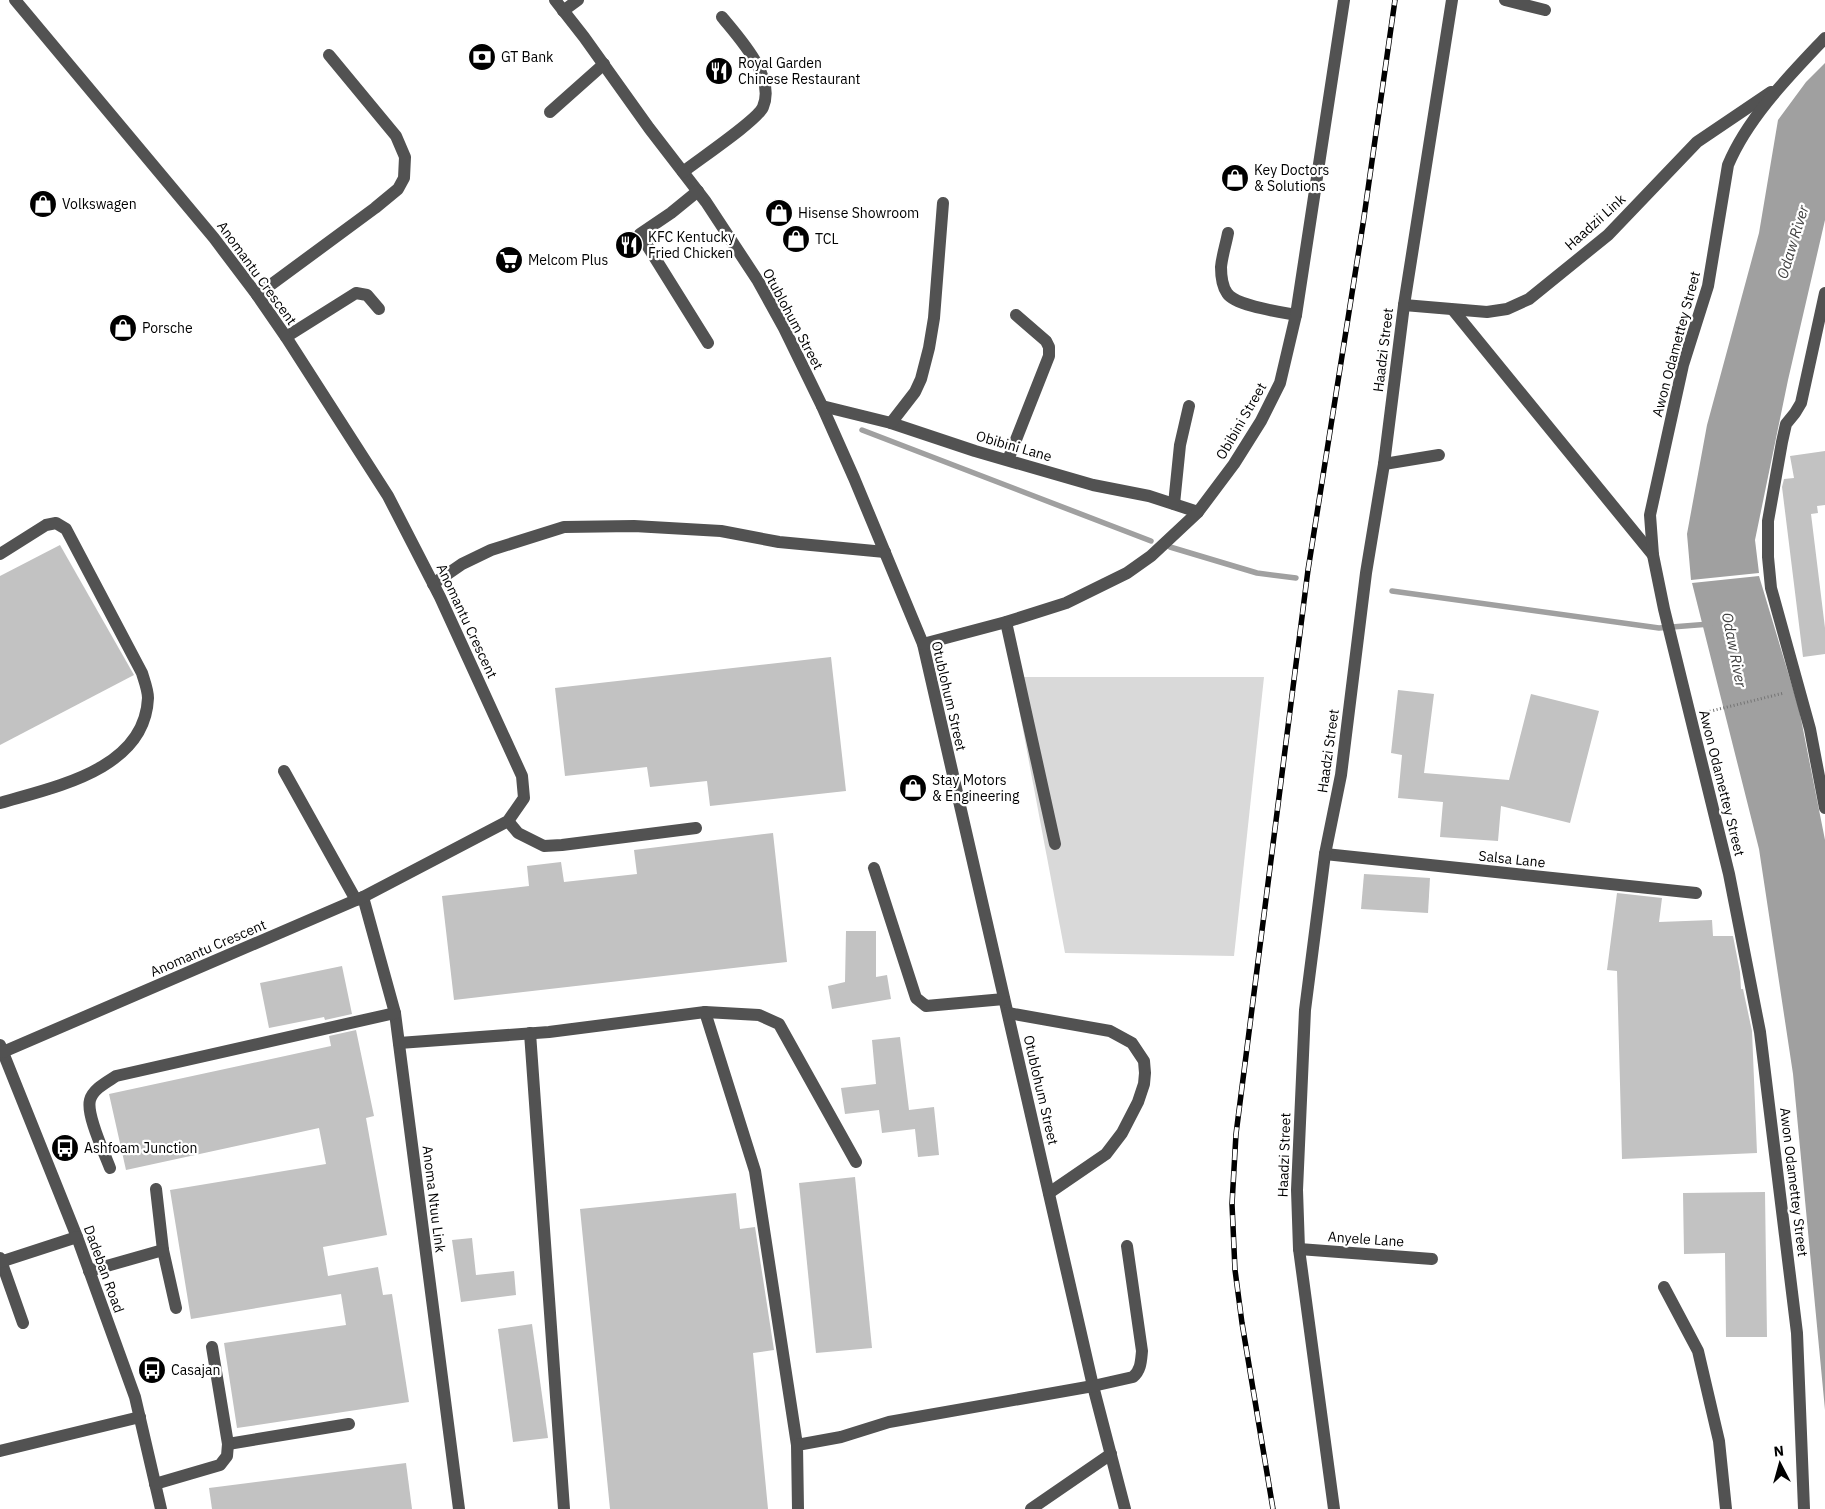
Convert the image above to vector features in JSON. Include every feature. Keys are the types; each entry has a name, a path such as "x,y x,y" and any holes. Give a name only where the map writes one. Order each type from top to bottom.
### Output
{"street":[{"name":"Anomantu Crescent","path":"2,1048 360,898 508,821 524,798 522,776 433,584 388,496 258,295 214,238 15,0"},
{"name":"Otublohum Street","path":"555,0 698,191 758,281 784,328 822,406 886,552 922,644 1093,1386 1125,1509"},
{"path":"564,11 578,0"},
{"name":"Obibini Street","path":"922,644 1006,622 1066,602 1127,573 1151,556 1198,512 1234,464 1261,421 1280,384 1296,315 1344,0"},
{"name":"Haadzi Street","path":"1334,1509 1299,1249 1297,1190 1305,1010 1325,854 1341,775 1366,572 1384,464 1404,305 1452,0"},
{"path":"1505,0 1539,6"},
{"path":"683,172 759,115 766,99 763,79 751,53 722,17"},
{"path":"1779,86 1825,38"},
{"path":"258,295 375,208 398,189 404,178 405,157 396,136 329,54"},
{"path":"550,112 604,64"},
{"name":"Haadzii Link","path":"1404,305 1488,312 1507,309 1529,299 1608,235 1698,142 1779,86"},
{"name":"Awon Odamettey Street","path":"1779,86 1736,147 1728,165 1708,286 1682,365 1650,515 1654,555 1664,609 1729,874 1760,1032 1797,1333 1804,1509"},
{"path":"698,191 671,213 640,234 708,343"},
{"path":"891,423 915,392 921,379 929,348 934,318 943,203"},
{"path":"1228,233 1221,266 1222,280 1231,298 1250,306 1296,315"},
{"path":"286,337 356,293 367,296 379,309"},
{"path":"1825,293 1822,322 1801,403 1796,413 1786,424 1768,521 1768,557 1771,588 1810,729 1825,808"},
{"path":"1453,310 1654,555"},
{"path":"1008,460 1049,356 1049,347 1046,341 1016,314"},
{"name":"Obibini Lane","path":"822,406 891,423 1093,485 1149,496 1198,512"},
{"path":"1174,504 1180,445 1189,406"},
{"path":"1384,464 1439,455"},
{"path":"0,554 46,525 56,523 66,529 142,673 148,697 144,719 131,744 110,762 87,776 0,803"},
{"path":"433,584 462,564 491,550 564,527 634,526 721,531 779,542 886,552"},
{"path":"1006,622 1055,844"},
{"name":"Anoma Ntuu Link","path":"284,771 360,898 395,1013 459,1509"},
{"path":"508,821 518,833 544,846 696,828"},
{"name":"Salsa Lane","path":"1325,854 1696,893"},
{"path":"874,868 916,998 926,1006 1004,999"},
{"path":"705,1012 755,1171 797,1445 798,1509"},
{"path":"399,1043 530,1033 705,1012 759,1015 779,1024 856,1162"},
{"path":"110,1168 90,1113 90,1100 96,1090 116,1076 395,1013"},
{"path":"1008,1013 1110,1031 1132,1043 1144,1061 1144,1084 1138,1102 1122,1133 1106,1154 1049,1194"},
{"path":"530,1033 564,1509"},
{"name":"Dadeban Road","path":"2,1048 77,1237 135,1397 161,1509"},
{"path":"156,1189 163,1250 176,1308"},
{"path":"23,1323 0,1260 77,1237"},
{"path":"797,1445 841,1437 889,1422 1093,1386 1133,1377 1138,1373 1140,1364 1141,1339 1127,1246"},
{"name":"Anyele Lane","path":"1299,1249 1432,1259"},
{"path":"89,1271 163,1250"},
{"path":"1664,1287 1698,1351 1719,1441 1726,1509"},
{"path":"155,1484 220,1465 227,1456 228,1444 212,1347"},
{"path":"0,1451 140,1417"},
{"path":"228,1444 349,1424"},
{"path":"1031,1509 1111,1454"}],"path":[{"path":"1690,717 1799,689"}],"shaded area":[{"path":"1013,677 1264,677 1234,956 1065,953"}],"water":[{"name":"Odaw River","path":"1825,63 1825,220 1788,380 1755,540 1759,573 1691,580 1687,534 1707,425 1759,233 1778,120 1806,82"},
{"name":"Odaw River","path":"1759,576 1799,709 1825,840 1825,1410 1793,1074 1759,849 1692,583"}],"building":[{"path":"1825,451 1825,505 1817,506 1818,513 1811,514 1825,628 1825,654 1803,657 1782,487 1784,479 1794,478 1790,456"},
{"path":"60,545 134,675 0,745 0,576"},
{"path":"831,657 846,791 710,806 707,781 650,787 647,767 565,776 555,688"},
{"path":"1398,690 1434,694 1424,773 1509,780 1531,694 1599,711 1570,823 1501,806 1498,841 1440,837 1443,802 1398,798 1402,755 1391,753"},
{"path":"773,833 787,962 454,1000 442,896 529,886 527,866 561,862 564,882 637,874 634,850"},
{"path":"1364,874 1430,878 1428,913 1361,909"},
{"path":"1617,893 1662,898 1659,922 1712,920 1713,936 1733,936 1740,972 1741,989 1743,989 1752,1031 1757,1153 1622,1159 1617,971 1607,970"},
{"path":"846,931 876,931 876,977 887,975 891,999 832,1009 828,986 845,982"},
{"path":"342,966 352,1014 325,1020 324,1017 269,1028 260,983"},
{"path":"356,1030 374,1116 366,1118 387,1235 323,1247 328,1276 378,1267 383,1295 392,1294 409,1402 237,1428 224,1343 346,1325 341,1294 191,1319 170,1190 326,1164 319,1128 126,1170 109,1094 331,1046 329,1036"},
{"path":"900,1037 909,1110 934,1107 939,1155 918,1157 915,1129 882,1133 879,1110 845,1114 841,1088 876,1084 872,1040"},
{"path":"855,1177 872,1348 816,1353 799,1183"},
{"path":"1765,1192 1767,1337 1726,1337 1725,1253 1684,1254 1683,1193"},
{"path":"736,1193 740,1229 755,1227 774,1350 753,1353 768,1509 610,1509 580,1209"},
{"path":"472,1238 476,1275 514,1271 516,1295 461,1302 452,1240"},
{"path":"532,1324 548,1438 513,1442 498,1329"},
{"path":"406,1463 412,1509 212,1509 209,1488"}],"waterway":[{"path":"862,430 1151,541"},
{"path":"1170,547 1257,573 1296,578"},
{"path":"1392,591 1659,628 1710,624"}],"railway":[{"path":"1273,1509 1235,1270 1232,1204 1236,1134 1308,570 1363,224 1395,0"}],"place":[{"name":"GT Bank","path":"482,57"},
{"name":"Royal Garden Chinese Restaurant","path":"719,71"},
{"name":"Key Doctors & Solutions","path":"1235,178"},
{"name":"Volkswagen","path":"43,204"},
{"name":"Hisense Showroom","path":"779,213"},
{"name":"TCL","path":"796,239"},
{"name":"KFC Kentucky Fried Chicken","path":"629,245"},
{"name":"Melcom Plus","path":"509,260"},
{"name":"Porsche","path":"123,328"},
{"name":"Stay Motors & Engineering","path":"913,788"},
{"name":"Ashfoam Junction","path":"65,1148"},
{"name":"Casajan","path":"152,1370"}]}
